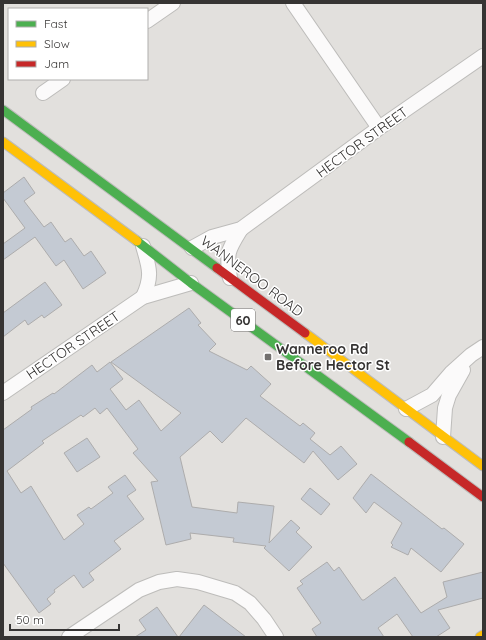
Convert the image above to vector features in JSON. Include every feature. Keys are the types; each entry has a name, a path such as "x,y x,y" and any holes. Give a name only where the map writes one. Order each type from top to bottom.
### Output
{"main road":[{"name":"WANNEROO ROAD","path":"3,110 91,173 483,466"},
{"name":"60","path":"3,142 95,209 191,283 483,497"}],"street":[{"path":"148,20 172,3"},
{"path":"293,3 379,128"},
{"name":"HECTOR STREET","path":"192,248 212,237 241,229 379,128 483,56"},
{"path":"43,93 62,80"},
{"name":"HECTOR STREET","path":"230,278 228,264 229,249 241,229"},
{"path":"143,246 150,271 148,286 143,297"},
{"name":"HECTOR STREET","path":"3,392 143,297 191,283"},
{"path":"406,409 432,395 451,373 483,347"},
{"path":"443,437 445,408 449,395 471,356"},
{"path":"69,637 139,590 159,582 177,579 198,582 235,593 250,603 264,619 276,637"}],"building":[{"path":"24,177 35,193 24,201 44,227 51,222 65,242 71,238 84,256 91,251 106,273 83,289 64,260 56,266 35,237 3,260 3,244 25,228 3,198 3,193"},
{"path":"45,282 62,305 44,318 42,315 28,325 25,320 3,337 3,313"},
{"path":"189,308 201,323 198,325 216,344 209,351 247,370 251,366 271,384 260,396 300,426 303,423 315,433 310,439 330,455 341,446 357,464 338,480 313,451 304,463 246,418 222,443 210,431 180,457 192,507 237,513 238,502 274,506 269,543 291,520 300,528 296,532 312,547 289,571 264,548 266,546 233,542 234,538 190,533 191,539 166,545 151,482 158,481 133,453 138,449 107,408 100,414 95,408 83,417 81,415 42,441 44,443 7,471 21,493 31,486 64,540 84,524 77,515 89,507 91,509 113,493 108,487 125,475 136,490 127,496 144,519 114,541 121,549 89,573 94,580 83,588 74,575 54,590 55,592 47,599 51,604 39,613 3,563 3,430 32,409 31,407 53,393 54,394 92,365 97,372 110,362 123,379 110,389 126,410 139,400 161,431 181,413 111,362"},
{"path":"87,438 100,457 77,472 64,453"},
{"path":"371,474 442,529 444,528 464,544 441,572 411,548 408,555 391,547 393,545 391,543 402,523 374,502 366,513 353,498"},
{"path":"310,488 330,504 321,515 301,499"},
{"path":"327,562 334,571 339,567 362,600 395,577 421,613 447,597 443,582 483,572 483,598 438,610 450,628 436,637 413,637 397,614 378,628 384,637 317,637 312,629 321,623 297,588 303,584 300,581"},
{"path":"204,605 246,637 179,637"},
{"path":"157,607 178,637 135,637 146,630 139,620"}],"traffic: fast":[{"path":"3,110 217,268"},
{"path":"137,241 191,283 409,442"}],"traffic: slow":[{"path":"3,142 137,241"},
{"path":"305,333 483,466"}],"traffic: jam":[{"path":"217,268 305,333"},
{"path":"409,442 483,497"}],"place":[{"name":"Wanneroo Rd Before Hector St","path":"268,357"}]}
